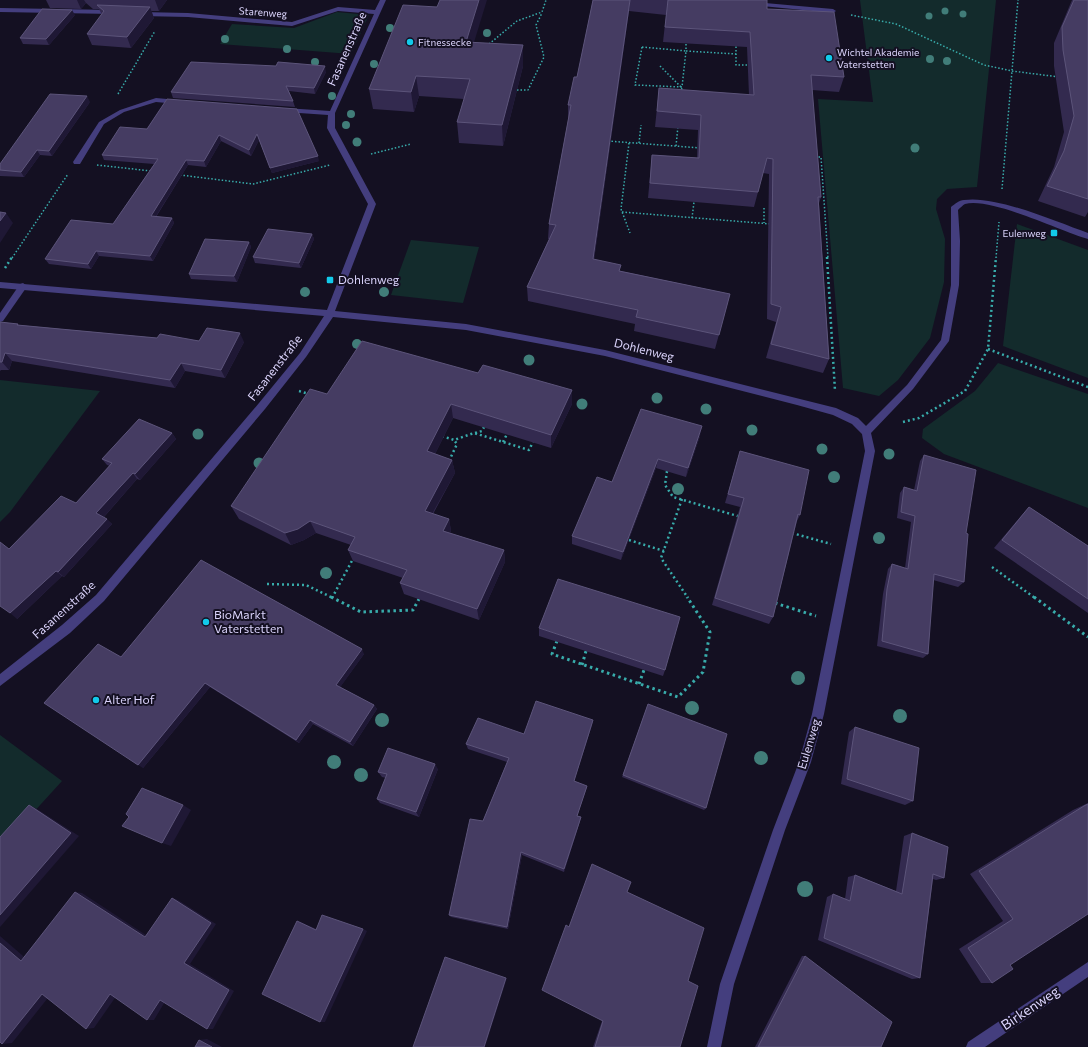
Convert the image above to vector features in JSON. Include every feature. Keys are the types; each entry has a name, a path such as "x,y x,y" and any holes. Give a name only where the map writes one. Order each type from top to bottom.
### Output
{"street":[{"name":"Fasanenstraße","path":"0,681 66,629 100,598 279,385 308,349 330,314 372,204 331,128 332,113 383,0"},
{"path":"745,3 833,10"},
{"name":"Starenweg","path":"135,14 188,15 292,24 338,9 378,12"},
{"path":"0,10 120,13"},
{"path":"77,162 101,123 122,111 156,100 186,102"},
{"path":"278,110 332,113"},
{"path":"866,432 910,387 945,341 955,285 956,241 954,209 962,202 975,201 1028,215 1088,236"},
{"name":"Dohlenweg","path":"0,285 362,316 466,327 605,353 836,412 855,421 866,432"},
{"path":"0,319 23,286"},
{"name":"Eulenweg","path":"714,1047 726,984 779,830 805,762 818,714 870,451 866,432"},
{"name":"Birkenweg","path":"973,1047 1088,969"}],"path":[{"path":"517,90 528,90 544,57 536,25 546,0"},
{"path":"1000,207 1018,0"},
{"path":"486,46 517,21 542,12"},
{"path":"101,123 164,15"},
{"path":"863,19 896,24 984,65 1012,71 1065,78"},
{"path":"736,40 736,65 748,65"},
{"path":"681,95 686,44"},
{"path":"682,87 635,85 642,47 736,54"},
{"path":"660,66 682,87"},
{"path":"676,146 678,124"},
{"path":"639,143 641,125"},
{"path":"605,141 704,148"},
{"path":"629,143 622,212 630,233"},
{"path":"371,154 411,144"},
{"path":"813,157 821,157 835,391"},
{"path":"176,174 253,184 348,160"},
{"path":"4,268 77,162 153,172"},
{"path":"692,218 694,202"},
{"path":"764,208 764,223"},
{"path":"622,212 772,224"},
{"path":"988,349 1088,388"},
{"path":"279,385 313,396"},
{"path":"441,436 454,440 482,431 484,427"},
{"path":"474,433 529,450 533,442"},
{"path":"503,442 507,434"},
{"path":"448,463 457,444 454,440"},
{"path":"667,471 663,483 666,491 672,497 745,518"},
{"path":"557,641 552,654 678,697 703,672 710,632 661,558 682,499"},
{"path":"787,531 851,550"},
{"path":"629,540 664,551"},
{"path":"332,598 356,552"},
{"path":"992,567 1088,637"},
{"path":"267,584 306,585 361,612 413,610 419,599"},
{"path":"774,603 836,623"},
{"path":"582,665 586,651"},
{"path":"639,684 644,670"}],"green space":[{"path":"860,0 996,0 977,187 947,189 937,199 936,209 945,239 944,282 930,338 898,380 879,396 843,388 818,99 873,102"},
{"path":"337,12 369,15 351,54 220,44 232,24 294,28"},
{"path":"1017,224 1088,250 1088,378 1003,346"},
{"path":"411,240 479,247 463,303 391,295"},
{"path":"998,363 1088,394 1088,508 944,454 922,438 923,429 975,391"},
{"path":"0,380 100,391 10,512 0,522"},
{"path":"0,735 62,781 0,849"}],"building":[{"path":"440,0 479,0 466,42 523,45 502,125 457,122 470,79 416,76 411,92 369,89 403,5 437,7"},
{"path":"593,0 630,0 593,259 621,265 619,271 730,294 719,335 636,317 638,310 527,287 556,225 549,224 571,105 568,105 574,77 577,77"},
{"path":"668,0 767,0 767,9 834,12 844,77 811,75 821,197 818,197 829,359 771,344 781,307 771,304 773,159 767,158 758,192 650,183 652,155 699,158 701,115 657,111 659,88 754,95 750,32 665,27"},
{"path":"1074,0 1088,0 1088,199 1047,186 1064,151 1074,116 1063,50 1062,27"},
{"path":"97,5 150,7 127,37 87,34 104,11"},
{"path":"42,9 72,10 46,39 20,38"},
{"path":"191,62 276,66 278,62 325,66 314,88 286,86 293,101 171,92"},
{"path":"50,94 87,96 49,151 37,150 21,172 0,170 0,164"},
{"path":"167,99 297,109 318,156 270,168 257,134 249,150 219,135 204,161 186,160 151,216 172,218 150,256 96,251 88,264 45,259 71,220 113,224 158,159 102,155 120,127 147,129"},
{"path":"0,212 6,213 0,221"},
{"path":"268,229 312,234 299,263 253,257"},
{"path":"205,239 249,242 234,276 189,274"},
{"path":"0,322 18,324 17,325 157,338 160,334 199,341 207,328 240,333 221,370 181,363 170,380 5,353 2,362 0,362"},
{"path":"362,341 478,373 483,365 572,390 551,435 451,404 427,451 452,460 425,511 449,519 443,531 504,550 477,609 400,583 407,570 348,550 355,537 310,521 298,529 285,533 231,506 310,389 327,394"},
{"path":"641,409 702,426 688,468 658,459 623,552 572,536 597,477 612,482"},
{"path":"139,419 172,433 135,474 133,473 96,513 107,519 58,572 56,571 10,613 0,606 0,542 9,549 61,496 76,503 112,463 102,459"},
{"path":"740,451 809,470 800,515 798,514 773,617 715,598 744,498 728,494"},
{"path":"924,455 976,470 966,533 968,534 964,582 934,574 928,654 882,641 887,589 892,564 908,569 915,516 901,512 904,487 917,491"},
{"path":"1029,507 1088,546 1088,599 1002,540"},
{"path":"201,560 362,649 336,685 374,705 350,742 310,720 296,740 205,683 138,765 44,703 98,644 121,657"},
{"path":"558,579 680,617 665,670 539,628"},
{"path":"536,701 593,720 574,781 587,786 577,816 581,817 564,869 521,852 507,927 449,915 470,819 483,821 509,758 466,744 478,718 524,734"},
{"path":"648,704 727,734 706,808 623,775"},
{"path":"855,727 919,748 913,801 847,779"},
{"path":"388,748 435,764 416,812 377,799 387,774 378,772"},
{"path":"142,788 183,805 162,843 122,826 129,817 126,814"},
{"path":"1088,804 1088,914 1010,965 1013,969 992,983 968,948 1013,919 979,871"},
{"path":"29,805 71,833 0,915 0,837"},
{"path":"912,833 948,847 944,878 933,874 920,978 824,938 833,894 850,901 855,875 902,894"},
{"path":"592,864 631,882 627,892 704,928 688,981 698,986 680,1047 595,1047 603,1021 542,990 566,925 569,927"},
{"path":"75,892 145,937 172,898 211,923 184,963 229,990 207,1029 160,1000 147,1020 110,994 86,1029 42,994 2,1044 0,1042 0,943 21,961"},
{"path":"322,915 363,929 320,1022 262,994 297,921 316,930"},
{"path":"805,956 892,1022 881,1047 758,1047"},
{"path":"445,957 506,978 484,1047 413,1047"},
{"path":"199,1040 212,1047 195,1047"}],"place":[{"name":"Fitnessecke","path":"410,42"},
{"name":"Wichtel Akademie Vaterstetten","path":"829,58"},
{"name":"Eulenweg","path":"1054,233"},
{"name":"Dohlenweg","path":"330,280"},
{"name":"BioMarkt Vaterstetten","path":"206,622"},
{"name":"Alter Hof","path":"96,700"}]}
